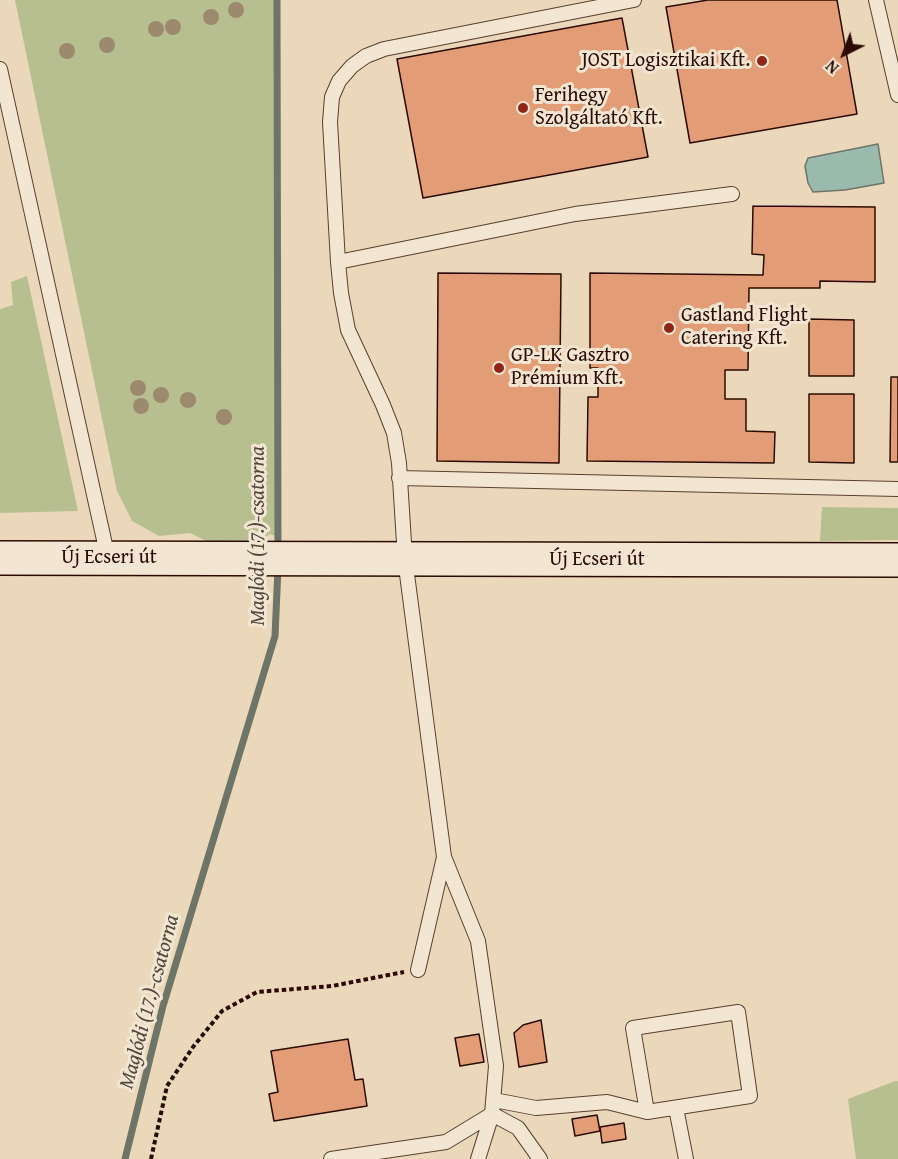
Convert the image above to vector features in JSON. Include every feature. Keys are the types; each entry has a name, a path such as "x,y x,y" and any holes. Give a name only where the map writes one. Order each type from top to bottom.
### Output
{"main road":[{"name":"Új Ecseri út","path":"0,558 898,560"}],"lane":[{"path":"478,1159 493,1107 496,1066 478,941 444,857 405,559 394,433 348,330 340,293 332,97 339,81 352,66 366,56 384,49 634,0"},
{"path":"876,0 898,95"},
{"path":"0,69 108,558"},
{"path":"338,262 575,214 732,194"},
{"path":"399,478 898,489"},
{"path":"418,970 444,857"},
{"path":"331,1159 446,1142 493,1107 536,1108 607,1102 647,1112 750,1096 738,1012 633,1028 647,1112"},
{"path":"493,1107 518,1128 540,1159"},
{"path":"675,1108 686,1159"}],"path":[{"path":"151,1159 167,1086 193,1047 222,1011 257,992 332,986 418,970"}],"green space":[{"path":"15,0 277,0 278,537 270,534 249,548 215,545 190,533 159,536 132,521 117,491"},
{"path":"27,276 78,511 0,513 0,309 13,305 11,282"},
{"path":"822,507 898,508 898,540 820,541"},
{"path":"898,1081 898,1159 856,1159 848,1099"}],"shaded area":[{"path":"878,144 884,183 845,190 813,192 808,183 805,166 808,158"}],"building":[{"name":"JOST Logisztikai Kft.","path":"708,0 837,0 857,114 690,143 666,7"},
{"name":"Ferihegy Szolgáltató Kft.","path":"622,18 648,157 423,198 397,59"},
{"name":"Gastland Flight Catering Kft.","path":"753,206 875,207 875,282 820,281 820,288 749,288 748,370 725,370 725,399 746,399 746,431 775,432 774,463 587,461 588,397 598,397 598,368 590,368 590,273 763,275 764,255 752,254"},
{"name":"GP-LK Gasztro Prémium Kft.","path":"438,273 561,274 559,463 437,461"},
{"path":"809,319 854,320 854,376 809,376"},
{"path":"891,377 898,377 898,462 890,462"},
{"path":"809,394 854,394 854,463 809,462"},
{"path":"541,1020 547,1062 519,1067 514,1033 523,1025"},
{"path":"479,1034 484,1062 460,1066 455,1038"},
{"path":"348,1039 355,1080 363,1079 367,1106 274,1121 269,1094 278,1092 271,1051"},
{"path":"597,1115 600,1131 575,1136 572,1119"},
{"path":"624,1123 626,1139 602,1143 600,1127"}],"waterway":[{"name":"Maglódi (17.)-csatorna","path":"277,0 278,551"},
{"name":"Maglódi (17.)-csatorna","path":"125,1159 163,1006 275,636 278,568"}],"place":[{"name":"JOST Logisztikai Kft.","path":"762,61"},
{"name":"Ferihegy Szolgáltató Kft.","path":"523,108"},
{"name":"Gastland Flight Catering Kft.","path":"669,328"},
{"name":"GP-LK Gasztro Prémium Kft.","path":"499,368"}]}
